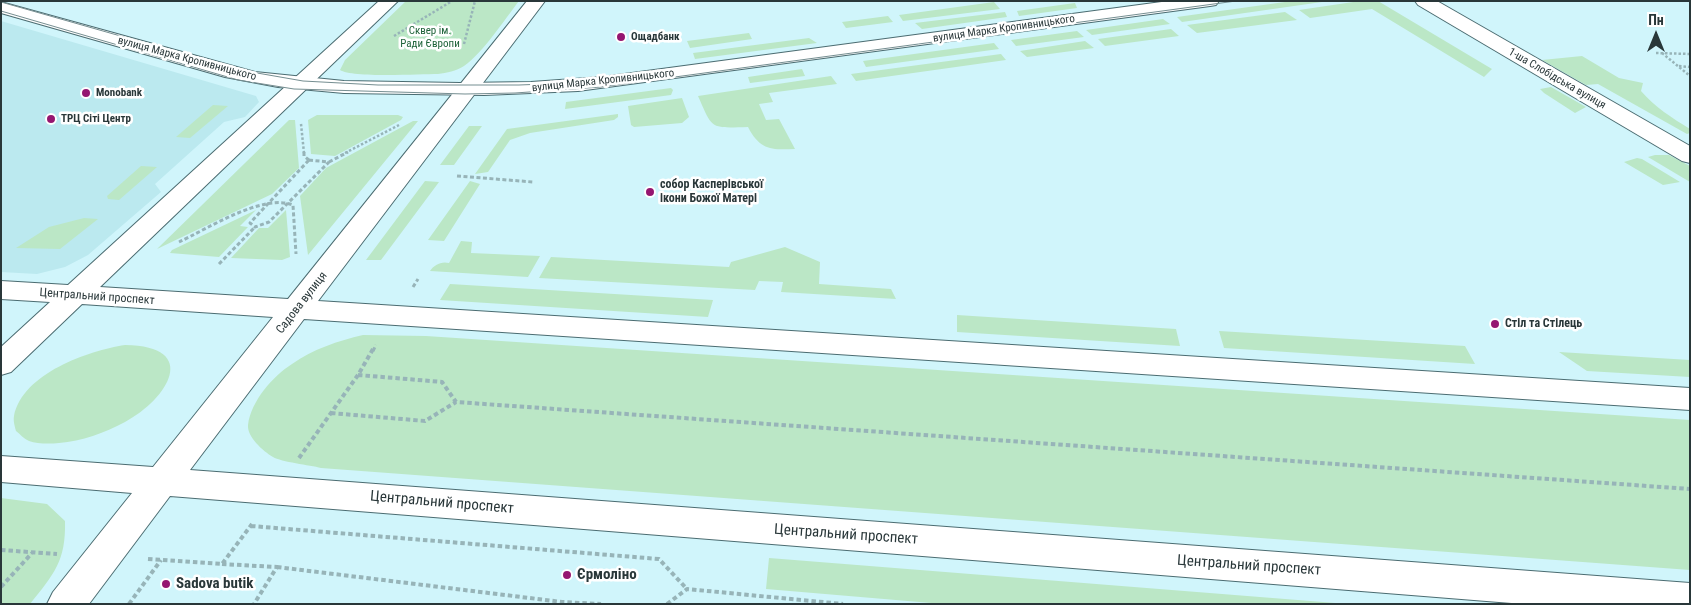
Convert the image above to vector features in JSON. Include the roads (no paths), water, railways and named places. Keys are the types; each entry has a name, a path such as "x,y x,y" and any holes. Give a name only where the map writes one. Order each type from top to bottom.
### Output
{"main road":[{"path":"1,364 389,1"},
{"name":"Садова вулиця","path":"66,604 536,1"},
{"name":"вулиця Марка Кропивницького","path":"1,7 232,73 299,85 468,90 542,88 620,81 1210,1"},
{"name":"1-ша Слобідська вулиця","path":"1424,1 1690,156"},
{"name":"Центральний проспект","path":"1,290 1690,398"},
{"name":"Центральний проспект","path":"1,469 1690,600"}],"tram line":[{"path":"1,11 238,80 294,89 465,94 515,93 601,87 1236,1"},
{"path":"1,2 240,70 303,81 378,85 519,85 570,83 637,75"}],"place":[{"name":"Ощадбанк","path":"621,37"},
{"name":"Monobank","path":"86,93"},
{"name":"ТРЦ Сіті Центр","path":"51,119"},
{"name":"собор Касперівської ікони Божої Матері","path":"650,192"},
{"name":"Стіл та Стілець","path":"1495,324"},
{"name":"Єрмоліно","path":"567,575"},
{"name":"Sadova butik","path":"166,584"}],"park label":[{"name":"Сквер ім. Ради Європи","path":"430,37"}]}
